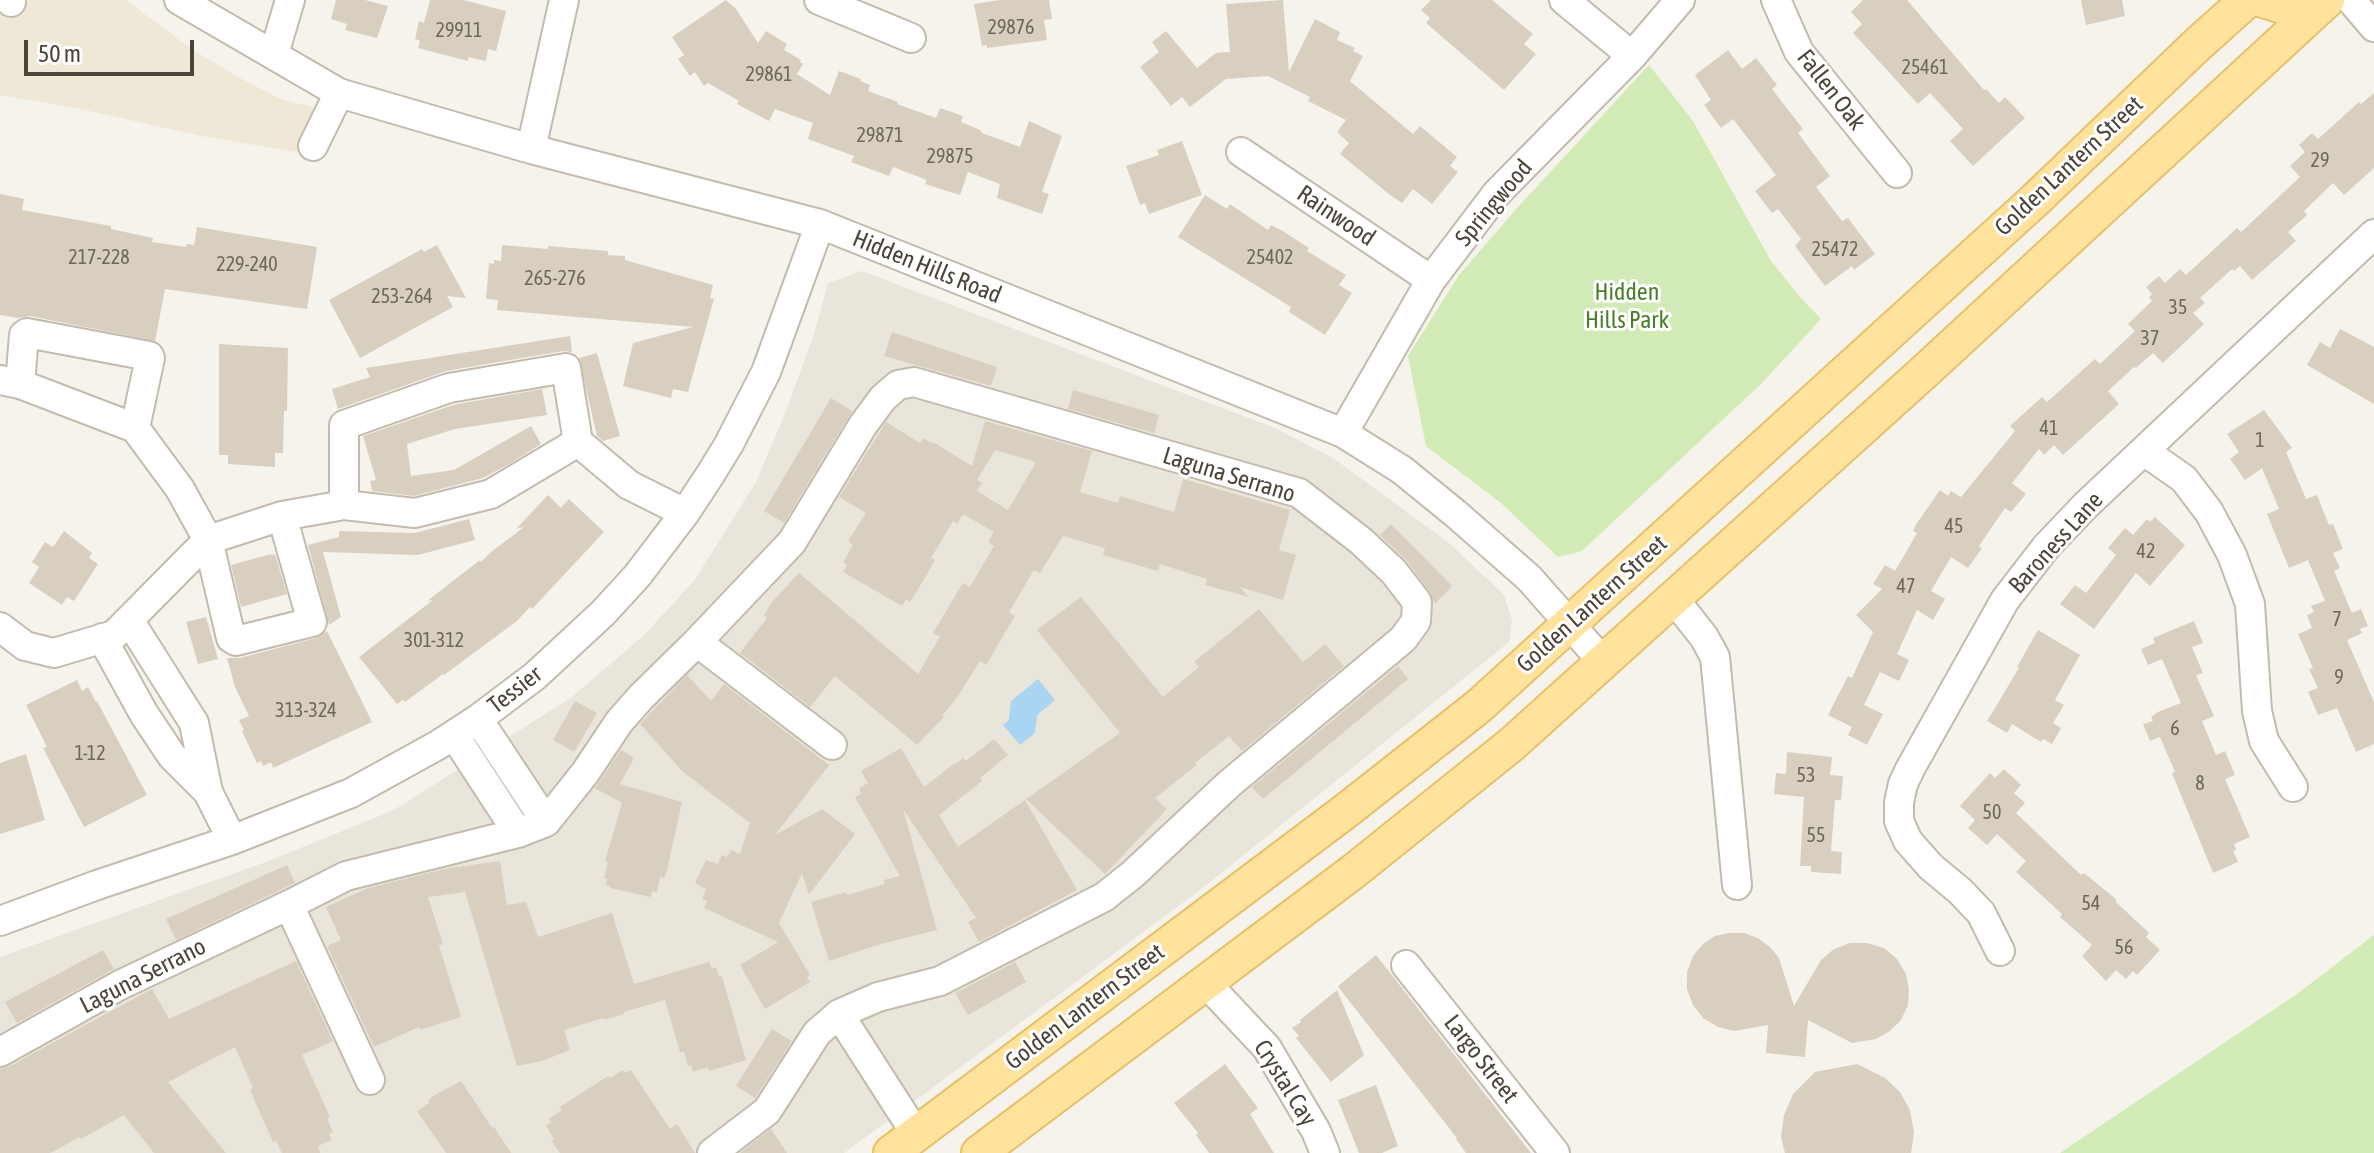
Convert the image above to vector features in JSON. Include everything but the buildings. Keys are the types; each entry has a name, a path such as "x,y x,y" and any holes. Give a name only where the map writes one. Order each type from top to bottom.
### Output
{"main road":[{"name":"Golden Lantern Street","path":"904,1143 1427,749 1571,624 2034,201 2247,0"},
{"path":"2263,0 2282,6 2289,0"},
{"path":"979,1153 1354,871 1512,744 2327,0"}],"street":[{"name":"Hidden Hills Road","path":"179,0 339,93 531,149 820,224 1343,433 1402,470 1529,578 1604,663"},
{"path":"274,54 290,0"},
{"path":"531,149 564,0"},
{"path":"819,0 911,38"},
{"path":"1564,0 1632,56"},
{"name":"Springwood","path":"1343,433 1431,280 1497,193 1632,56 1680,0"},
{"name":"Fallen Oak","path":"1776,0 1799,52 1897,173"},
{"path":"2351,0 2374,27"},
{"path":"313,146 339,93"},
{"name":"Rainwood","path":"1241,152 1431,280"},
{"name":"Tessier","path":"0,921 232,840 351,793 466,727 535,676 603,613 637,576 685,513 729,444 766,372 820,224"},
{"name":"Baroness Lane","path":"2000,951 1981,913 1908,841 1899,821 1903,784 1992,622 2018,581 2046,547 2085,506 2374,234"},
{"path":"135,428 149,356 27,333 24,335 10,382 135,428 180,489 208,540 231,638 236,641 310,624 282,516"},
{"path":"344,505 344,425 449,388 566,368 578,442 629,485 685,513"},
{"name":"Laguna Serrano","path":"0,1052 120,985 346,876 518,833 546,822 585,773 619,722 792,542 863,425 883,398 898,385 914,382 1299,493 1361,541 1394,572 1417,602 1416,621 1403,639 1229,784 1104,897 940,981 878,997 839,1014 817,1033 767,1111 712,1153"},
{"path":"0,627 25,646 54,653 114,635 208,540 282,516 344,505 415,513 491,494 578,442"},
{"path":"2144,451 2184,479 2209,512 2232,555 2250,604 2257,711 2264,741 2293,787"},
{"path":"1674,599 1704,637 1715,657 1737,885"},
{"path":"129,620 194,723 208,792 232,840"},
{"path":"102,638 144,714 172,756 208,792"},
{"path":"697,642 832,745"},
{"path":"466,727 546,822"},
{"path":"466,727 518,833"},
{"path":"289,905 370,1080"},
{"name":"Largo Street","path":"1406,965 1555,1153"},
{"name":"Crystal Cay","path":"1206,983 1267,1048 1316,1131 1325,1153"},
{"path":"839,1014 904,1143"}],"shaded area":[{"path":"0,0 126,0 193,50 240,78 281,99 340,117 314,155 201,136 0,95"},
{"path":"862,271 1275,428 1333,458 1448,542 1504,595 1512,621 1509,642 1199,891 844,1153 0,1153 0,957 266,862 394,810 572,697 642,637 694,581 756,482 814,334 828,283"}],"green space":[{"name":"Hidden Hills Park","path":"1649,65 1693,121 1771,261 1821,319 1761,384 1582,551 1558,557 1501,503 1426,446 1408,356 1459,275"},
{"path":"2374,935 2374,1153 2060,1153 2297,994"}],"water":[{"path":"1038,679 1055,700 1037,715 1035,733 1020,745 1003,725 1009,720 1011,701"}]}
